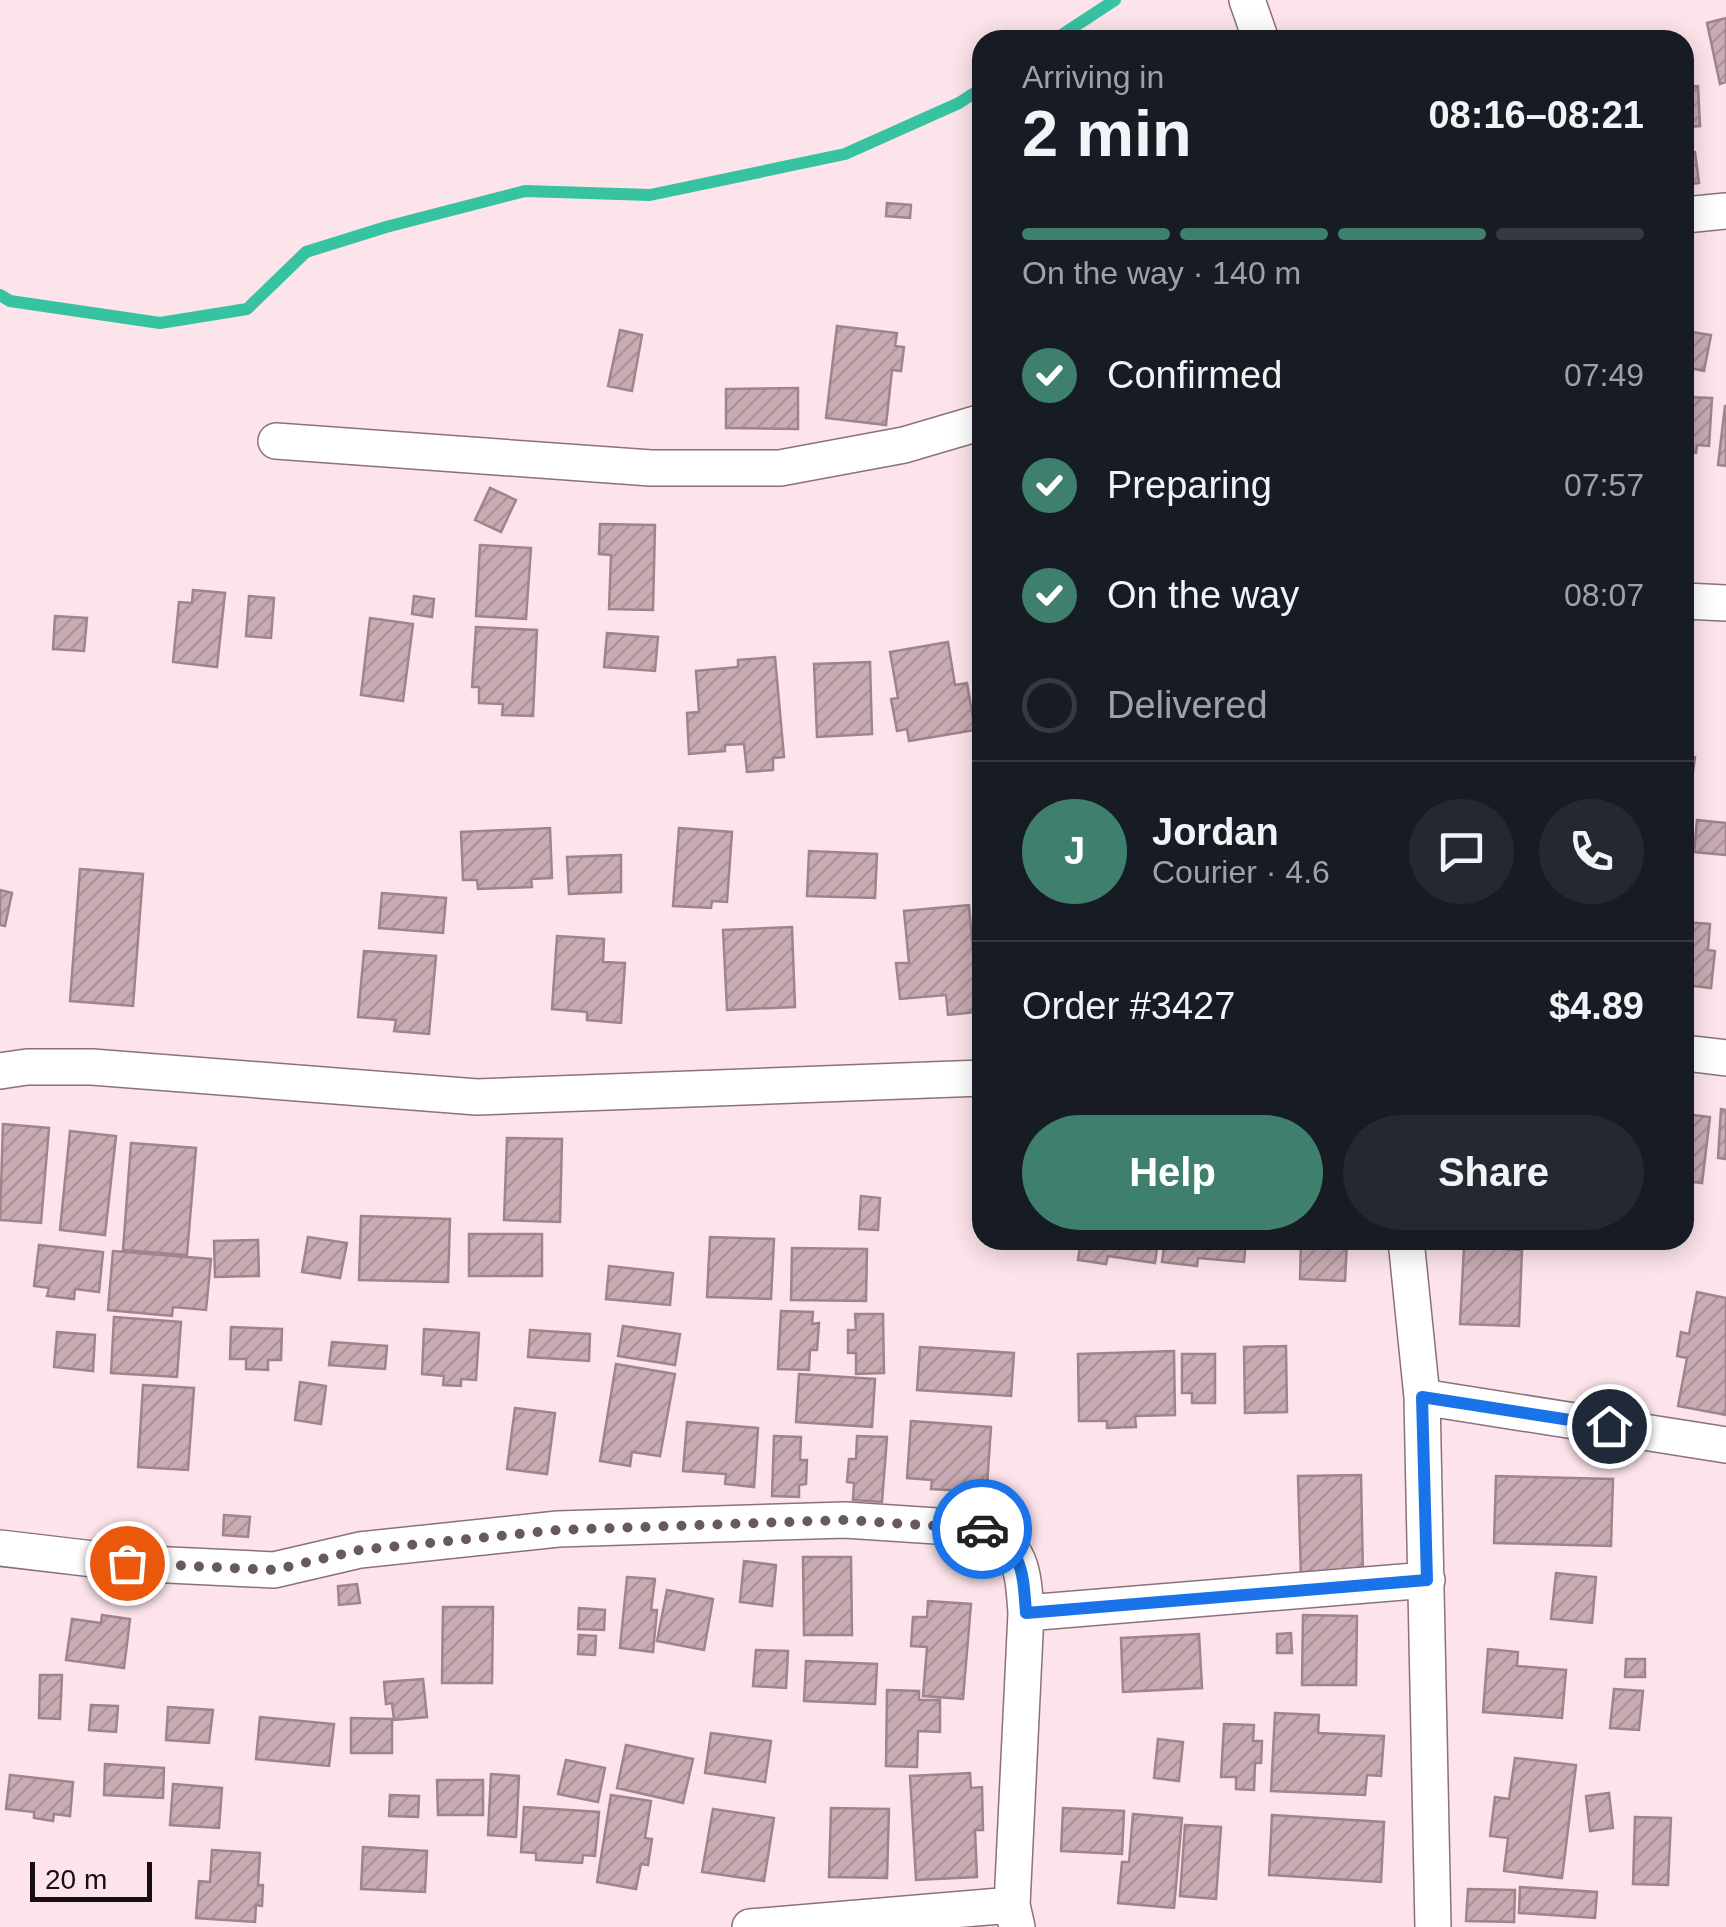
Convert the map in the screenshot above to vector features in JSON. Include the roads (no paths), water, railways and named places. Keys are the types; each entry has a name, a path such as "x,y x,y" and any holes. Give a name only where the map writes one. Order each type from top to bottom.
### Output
{"street":[{"path":"1248,0 1257,30"},
{"path":"1694,214 1726,211"},
{"path":"276,441 651,468 780,468 904,445 972,425"},
{"path":"1694,602 1726,603"},
{"path":"1694,1054 1726,1058"},
{"path":"0,1071 92,1067 477,1097 972,1078"},
{"path":"1407,1250 1422,1397 1433,1927"},
{"path":"1422,1397 1726,1444"},
{"path":"0,1548 127,1563 274,1570 360,1550 558,1530 845,1520 982,1529 1000,1536 1015,1553 1023,1572 1026,1613 1014,1916 750,1927"},
{"path":"1026,1613 1427,1580"}],"waterway":[{"path":"1069,30 1115,0"},
{"path":"0,295 10,301 160,323 247,309 306,252 386,227 525,191 650,195 845,154 972,95"}]}
